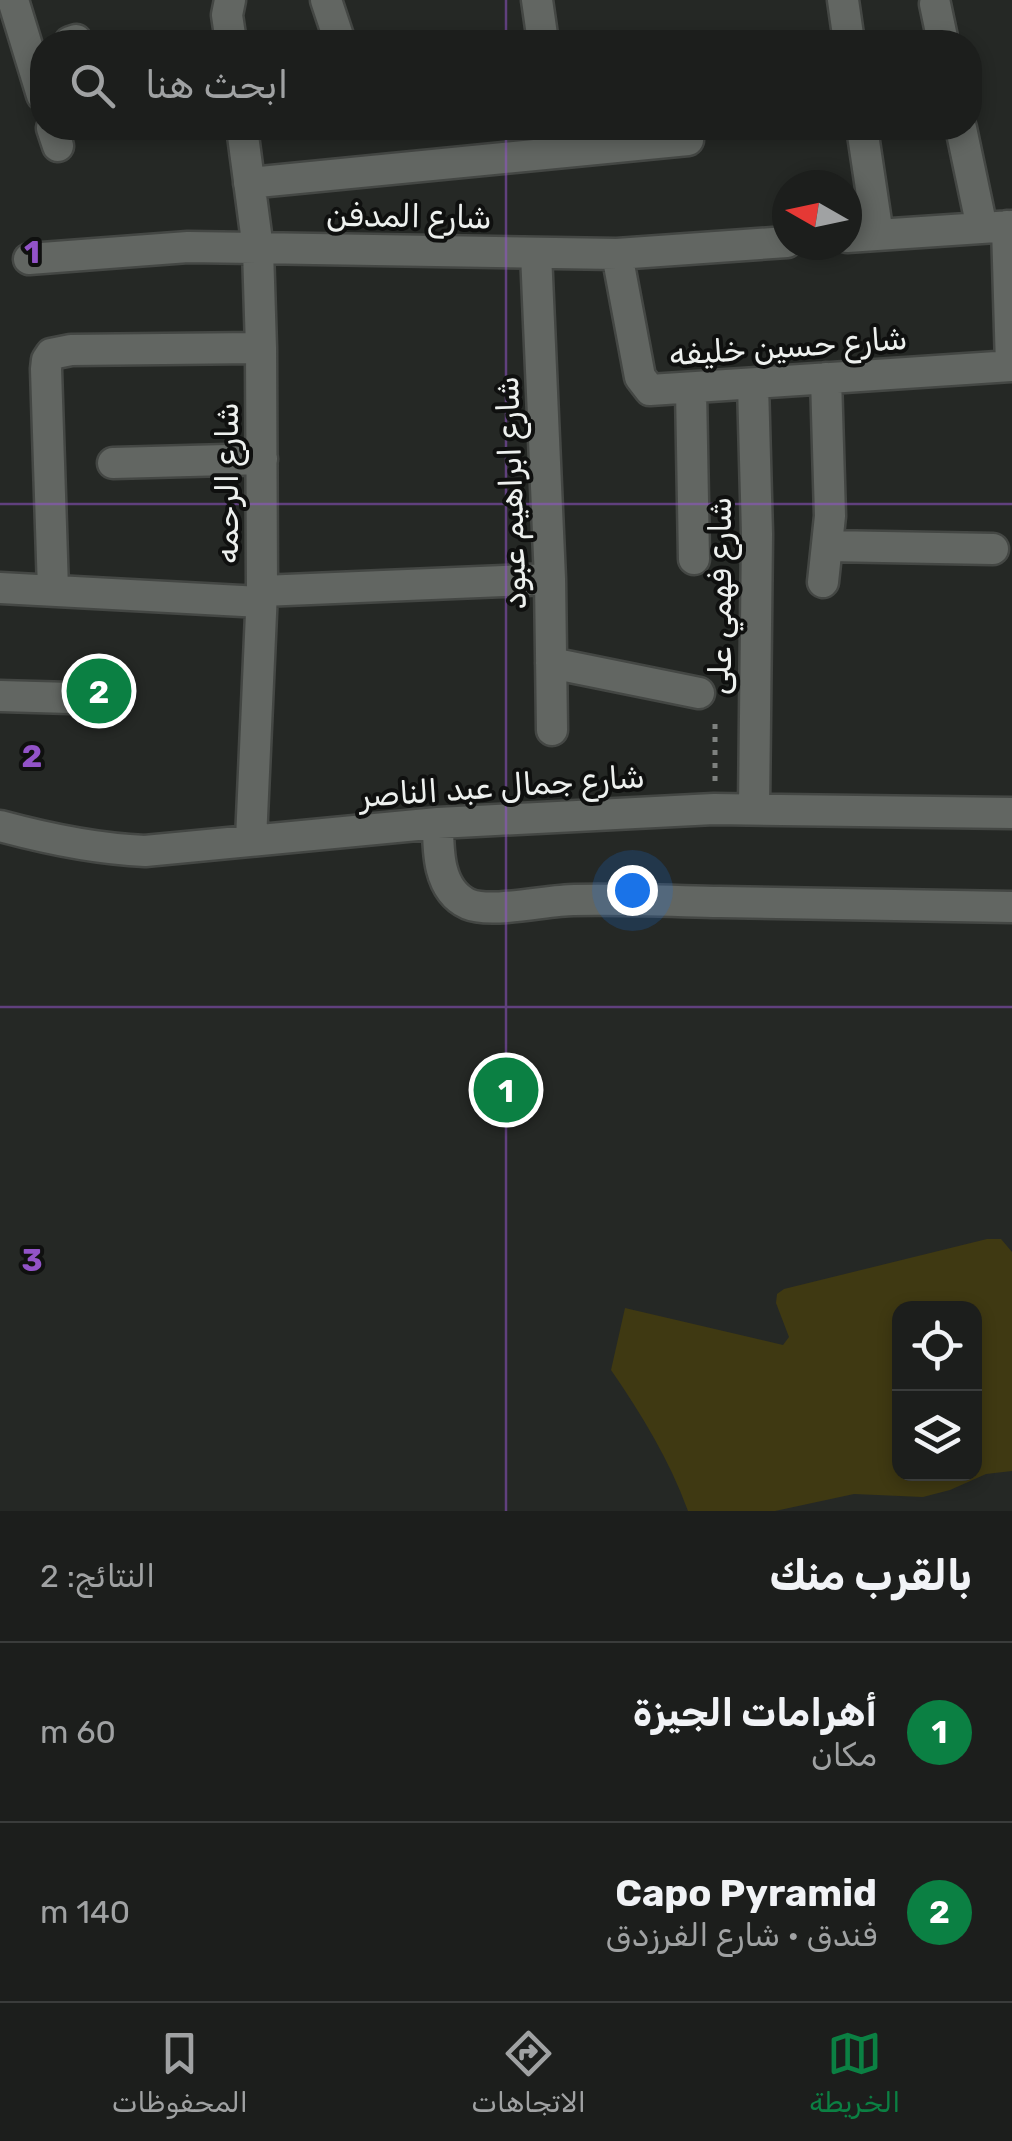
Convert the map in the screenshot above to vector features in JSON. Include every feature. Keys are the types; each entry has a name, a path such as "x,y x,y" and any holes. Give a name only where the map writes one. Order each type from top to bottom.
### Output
{"street":[{"path":"13,0 30,38"},
{"path":"229,30 230,0"},
{"path":"326,0 336,30"},
{"path":"537,0 541,30"},
{"path":"843,0 847,30"},
{"path":"935,4 940,30"},
{"name":"شارع الرحمه","path":"244,140 258,249 262,348 262,597 251,840"},
{"path":"249,183 557,141 688,140"},
{"path":"864,140 878,235"},
{"path":"966,140 1000,226 1011,307 1012,366"},
{"path":"862,237 1000,226"},
{"name":"شارع المدفن","path":"30,259 165,248 617,254 772,243"},
{"name":"شارع ابراهيم عبود","path":"536,253 557,460 550,580 552,730"},
{"name":"شارع حسين خليفه","path":"617,254 642,382 650,390 1012,366"},
{"path":"53,590 46,369 51,354 71,350 262,348"},
{"path":"823,582 830,516 826,378"},
{"name":"شارع فهمي على","path":"753,384 757,534 754,808"},
{"path":"691,388 694,560"},
{"path":"114,463 262,459"},
{"path":"828,546 993,550"},
{"path":"0,588 262,597 550,580"},
{"path":"551,663 707,705"},
{"path":"0,696 70,698"},
{"name":"شارع جمال عبد الناصر","path":"0,826 112,850 145,851 438,823 714,809 1012,813"},
{"path":"438,823 445,882 464,902 478,908 573,900 1012,907"}],"path":[{"path":"707,705 714,809"}],"shaded area":[{"path":"987,1239 1001,1239 1012,1252 1012,1471 982,1476 982,1301 892,1301 892,1481 970,1481 923,1497 854,1494 775,1511 688,1511 654,1438 611,1370 625,1308 783,1345 789,1337 776,1303 777,1294 784,1289"}],"place":[{"name":"Capo Pyramid","path":"99,691"},
{"name":"أهرامات الجيزة","path":"506,1090"}]}
